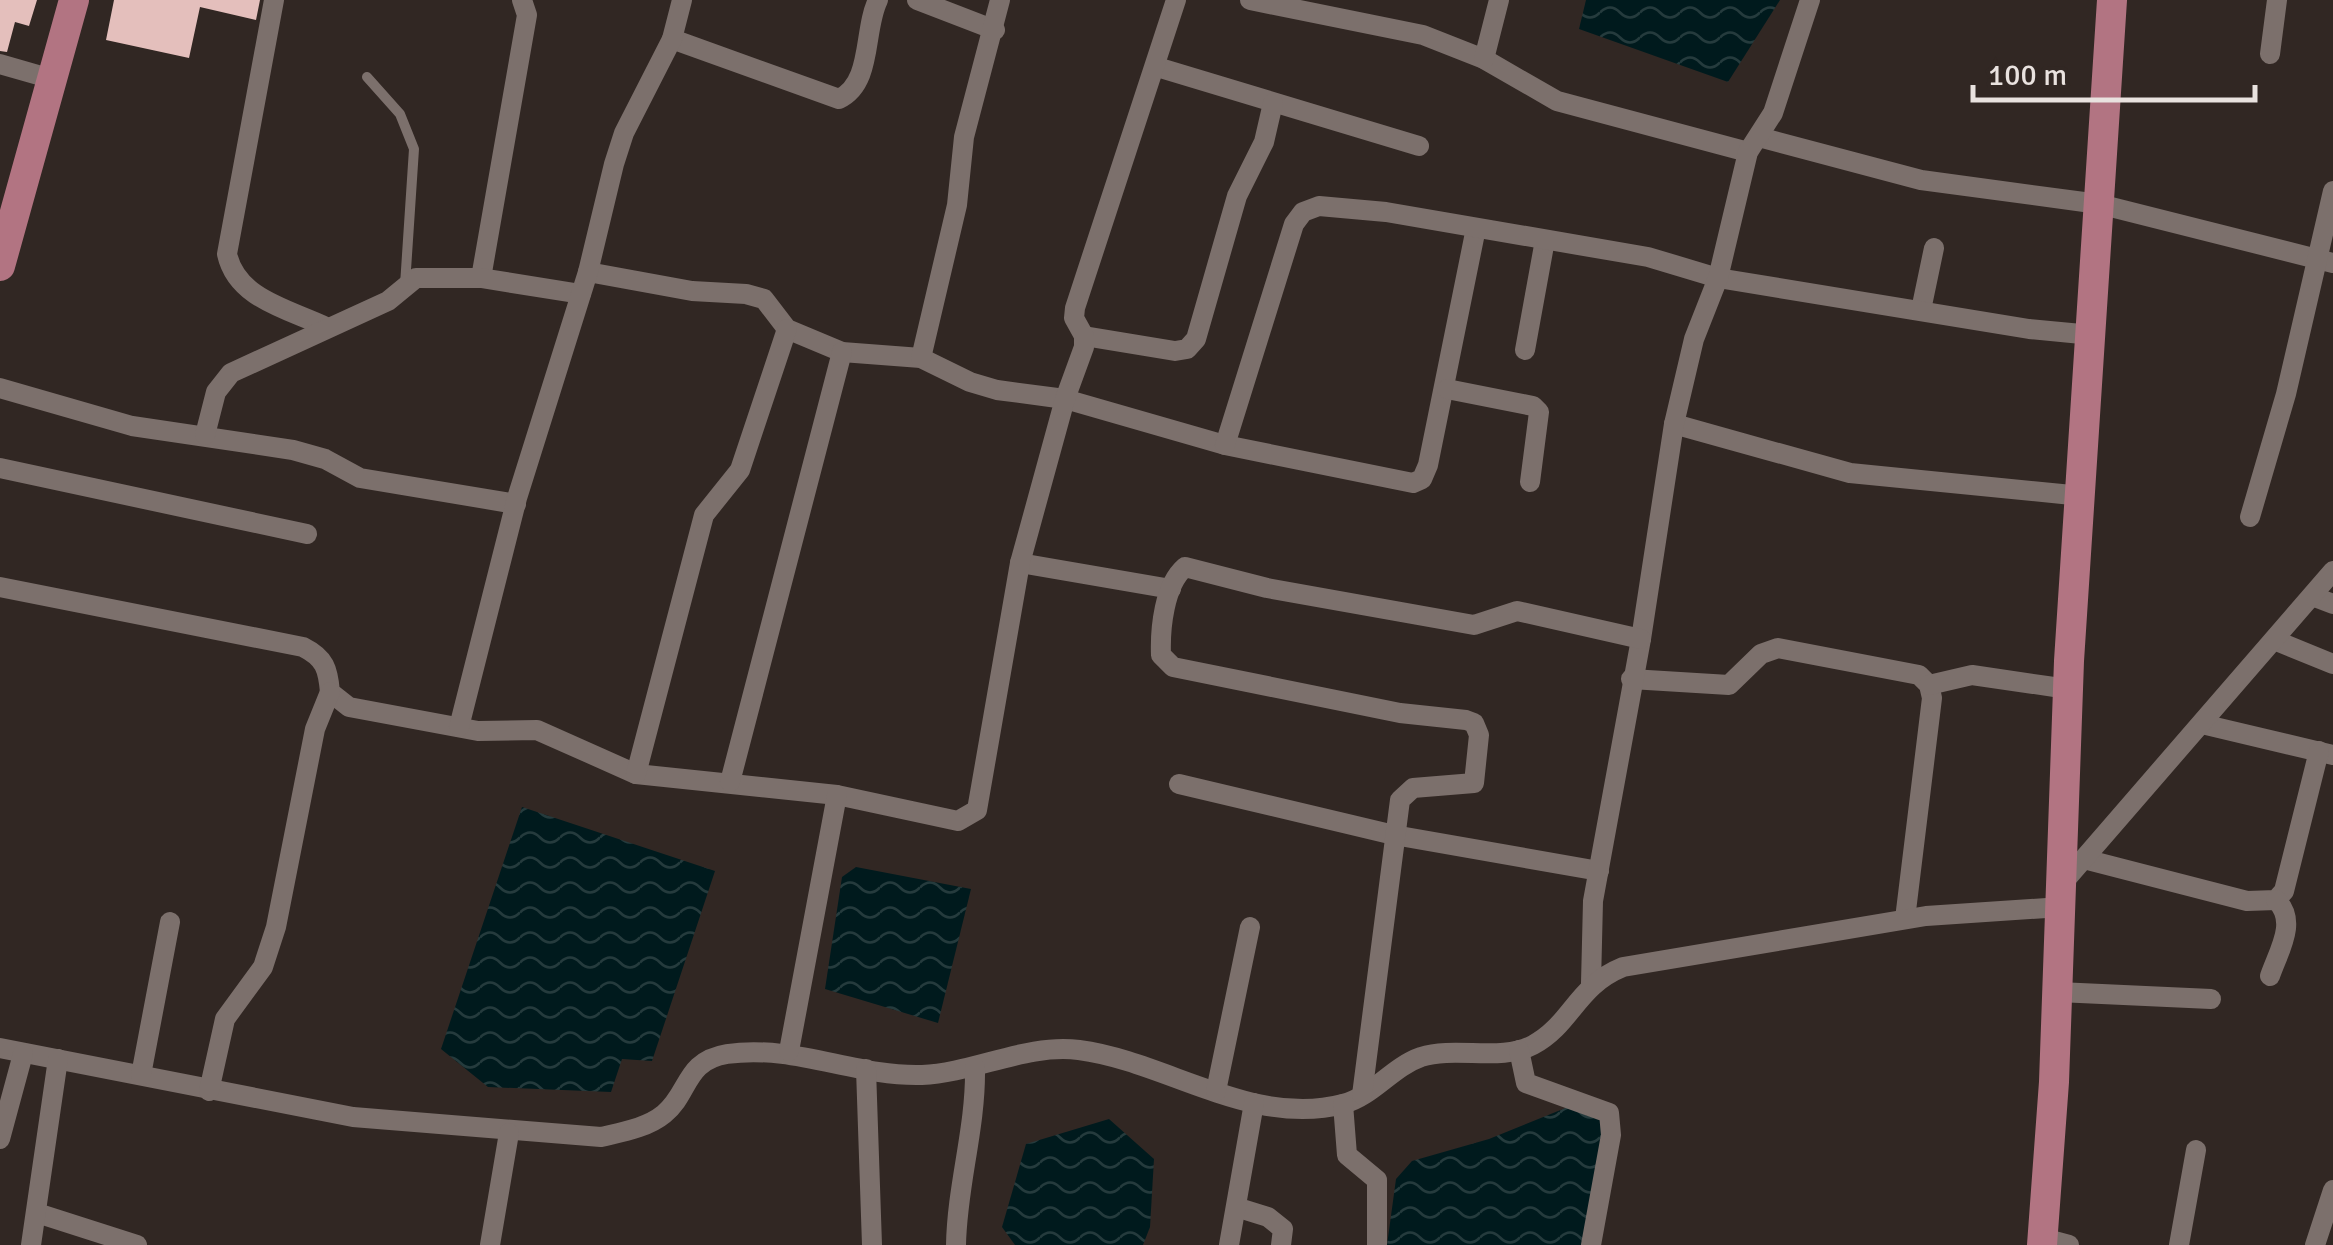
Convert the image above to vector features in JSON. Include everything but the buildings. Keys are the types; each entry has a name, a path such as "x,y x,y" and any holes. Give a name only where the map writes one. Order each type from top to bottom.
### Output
{"main road":[{"path":"0,266 74,0"},
{"path":"2051,1243 2068,689 2112,0"}],"street":[{"path":"274,0 226,254 231,272 244,289 326,327"},
{"path":"481,278 528,15 522,0"},
{"path":"459,727 516,504 588,272 624,132 672,39 682,0"},
{"path":"672,39 839,100 850,94 860,77 878,0"},
{"path":"916,0 940,4 995,30"},
{"path":"921,358 957,205 964,137 1000,0"},
{"path":"330,692 336,701 350,707 478,731 537,730 636,774 837,795 958,821 977,810 1020,563 1084,336 1074,318 1075,308 1176,0"},
{"path":"1250,0 1424,35 1484,59 1557,101 1921,180 2099,204 2324,261"},
{"path":"1484,59 1499,0"},
{"path":"1591,984 1593,901 1641,639 1674,424 1694,339 1718,278 1754,144 1773,113 1810,0"},
{"path":"2270,54 2278,0"},
{"path":"0,64 52,80"},
{"path":"1157,67 1419,146"},
{"path":"1084,336 1175,351 1187,349 1196,339 1236,196 1264,142 1273,103"},
{"path":"2250,517 2324,261 2333,191"},
{"path":"1225,445 1294,224 1303,212 1319,206 1386,212 1648,257 1718,278 2092,335"},
{"path":"588,272 692,290 746,294 764,299 787,329 842,352 921,358 970,382 1065,398 1225,445 1413,483 1422,479 1428,466 1447,389 1476,228"},
{"path":"1525,350 1546,240"},
{"path":"1921,310 1934,248"},
{"path":"205,435 222,381 326,327 388,301 405,284 430,275 481,278 581,294"},
{"path":"636,774 704,516 740,470 787,329"},
{"path":"730,782 842,352"},
{"path":"0,388 132,426 293,450 325,459 360,478 516,504"},
{"path":"1447,389 1532,406 1539,412 1530,482"},
{"path":"1674,424 1850,473 2082,496"},
{"path":"0,468 307,534"},
{"path":"1020,563 1171,589"},
{"path":"1376,1245 1377,1180 1347,1155 1352,1100 1394,834 1404,793 1474,783 1479,736 1474,724 1306,696 1174,666 1161,655 1160,638 1171,589 1184,567 1200,568 1267,588 1474,626 1517,611 1641,639"},
{"path":"0,1048 353,1117 509,1133 601,1137 635,1130 666,1113 684,1082 710,1059 789,1051 919,1075 1077,1049 1254,1102 1352,1100 1417,1058 1444,1052 1518,1050 1553,1031 1591,984 1623,968 1670,956 2061,896 2084,860 2333,572"},
{"path":"0,587 303,647 318,654 328,669 330,692 315,729 276,927 258,976 226,1019 209,1091"},
{"path":"2312,596 2333,604"},
{"path":"2274,640 2333,664"},
{"path":"1631,678 1729,685 1761,654 1778,648 1919,674 1930,685 1932,698 1905,919"},
{"path":"1930,685 1972,674 2068,689"},
{"path":"2202,724 2326,753 2284,891 2276,900"},
{"path":"1178,784 1394,834 1598,872"},
{"path":"789,1051 837,795"},
{"path":"2084,860 2247,901 2276,900 2286,909 2288,924 2270,976"},
{"path":"141,1075 170,922"},
{"path":"1216,1091 1250,927"},
{"path":"2058,992 2211,999"},
{"path":"1518,1050 1526,1083 1609,1112 1611,1134 1591,1245"},
{"path":"0,1139 23,1054"},
{"path":"31,1245 58,1059"},
{"path":"866,1068 872,1245"},
{"path":"956,1245 957,1200 974,1115 975,1068"},
{"path":"1230,1245 1254,1102"},
{"path":"490,1245 509,1133"},
{"path":"2179,1245 2196,1150"},
{"path":"2315,1245 2333,1190"},
{"path":"1239,1208 1278,1222 1283,1229 1281,1245"},
{"path":"37,1213 137,1245"}],"lane":[{"path":"367,77 400,114 414,149 405,284"}],"water":[{"path":"1586,0 1780,0 1728,82 1579,29"},
{"path":"522,807 715,871 652,1061 622,1059 611,1092 488,1087 441,1049"},
{"path":"856,867 971,889 938,1023 825,989 842,877"},
{"path":"1578,1103 1606,1119 1582,1245 1387,1245 1396,1179 1412,1161 1489,1139"},
{"path":"1109,1119 1154,1159 1150,1227 1143,1245 1015,1245 1002,1227 1026,1144"}]}
